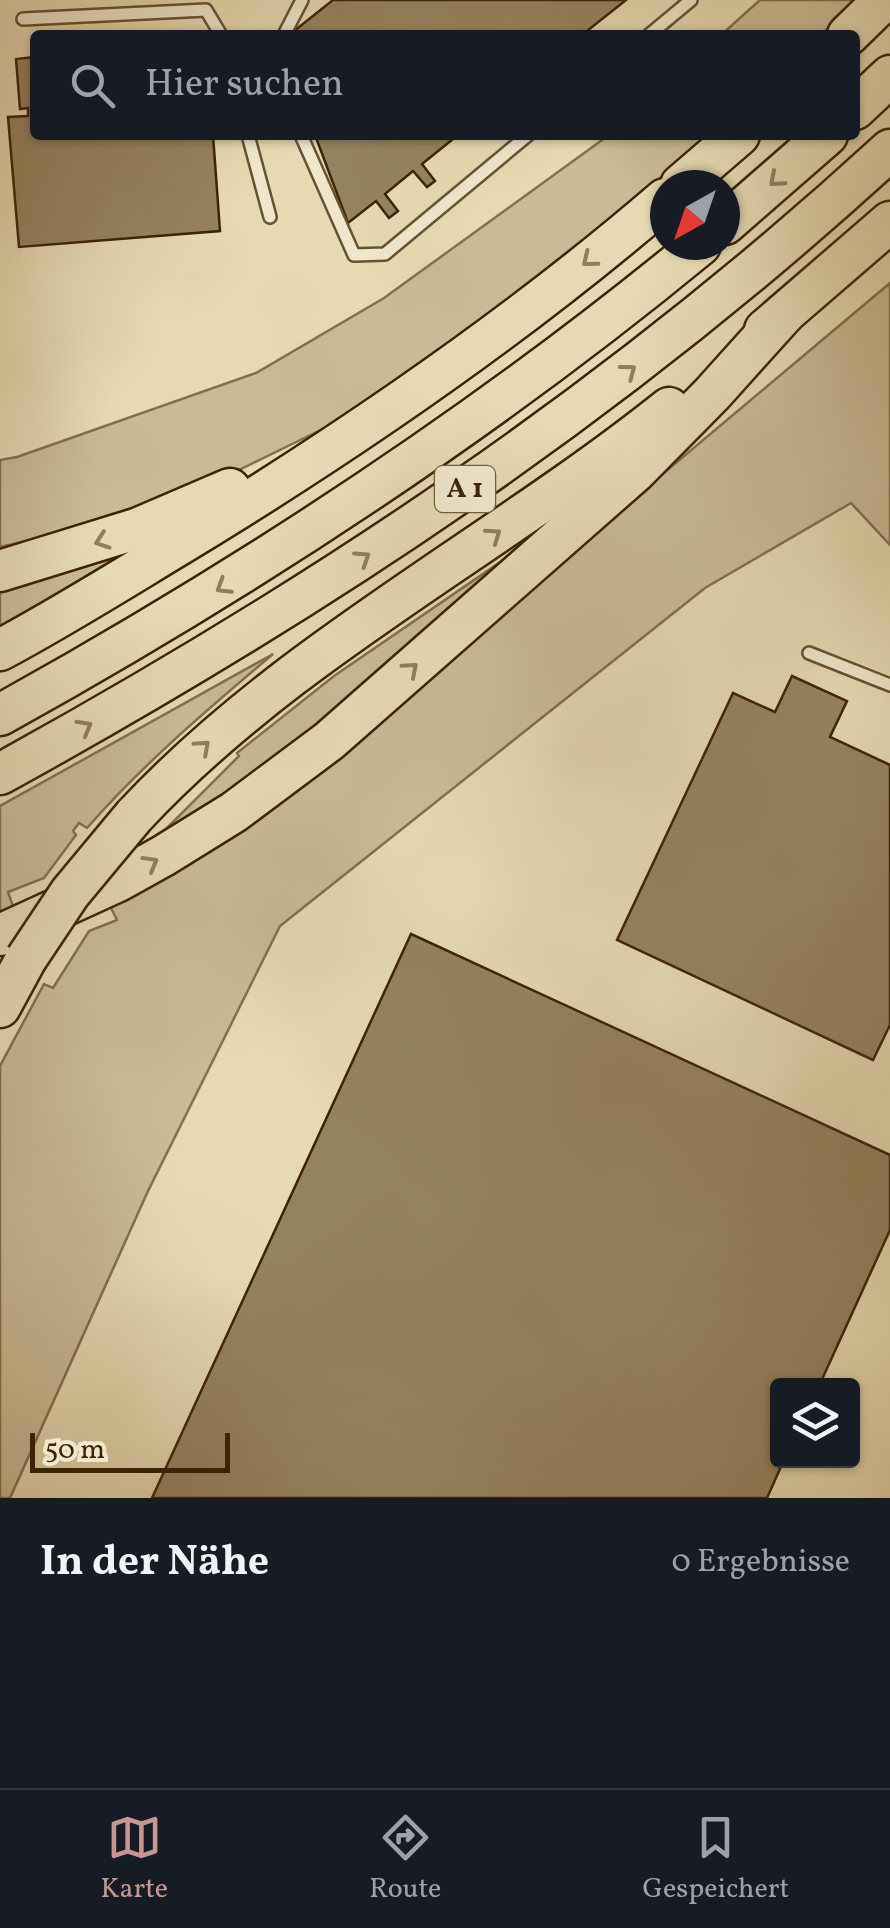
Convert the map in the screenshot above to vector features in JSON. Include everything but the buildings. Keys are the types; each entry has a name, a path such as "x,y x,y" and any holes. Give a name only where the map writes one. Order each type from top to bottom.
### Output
{"highway":[{"path":"853,30 884,0"},
{"path":"860,103 890,76"},
{"path":"699,170 734,140"},
{"path":"740,211 820,140"},
{"name":"A 1","path":"0,774 252,630 513,456 638,365 720,299 890,150"},
{"path":"4,649 244,505 352,434 543,296 650,211"},
{"path":"0,1007 13,947 79,882 134,816 192,756 265,695 651,422 890,222"},
{"name":"A 1","path":"0,715 221,588 342,511 479,416 681,260"},
{"path":"13,947 234,812 316,751 636,471 784,314"},
{"path":"0,571 139,528 352,434"}],"lane":[{"path":"114,0 116,15"},
{"path":"287,30 302,0"},
{"path":"654,30 691,0"},
{"path":"23,20 206,10 218,30"},
{"path":"249,140 270,217"},
{"path":"302,140 354,255 384,254 522,140"},
{"path":"809,653 890,685"}],"shaded area":[{"path":"760,0 855,0 826,30 727,30"},
{"path":"602,140 713,140 677,170 650,170 650,192 585,246 335,423 157,510 0,547 0,460 256,373 384,298"},
{"path":"890,283 890,545 851,503 705,588 280,926 148,1191 10,1498 0,1498 0,1066 44,984 53,988 89,931 117,920 108,902 501,610"},
{"path":"547,530 414,646 229,797 159,836 239,756 237,753 334,676"},
{"path":"152,543 0,631 0,585"},
{"path":"273,654 153,759 87,828 79,823 73,831 76,835 44,878 8,892 15,912 0,919 0,806"}]}
